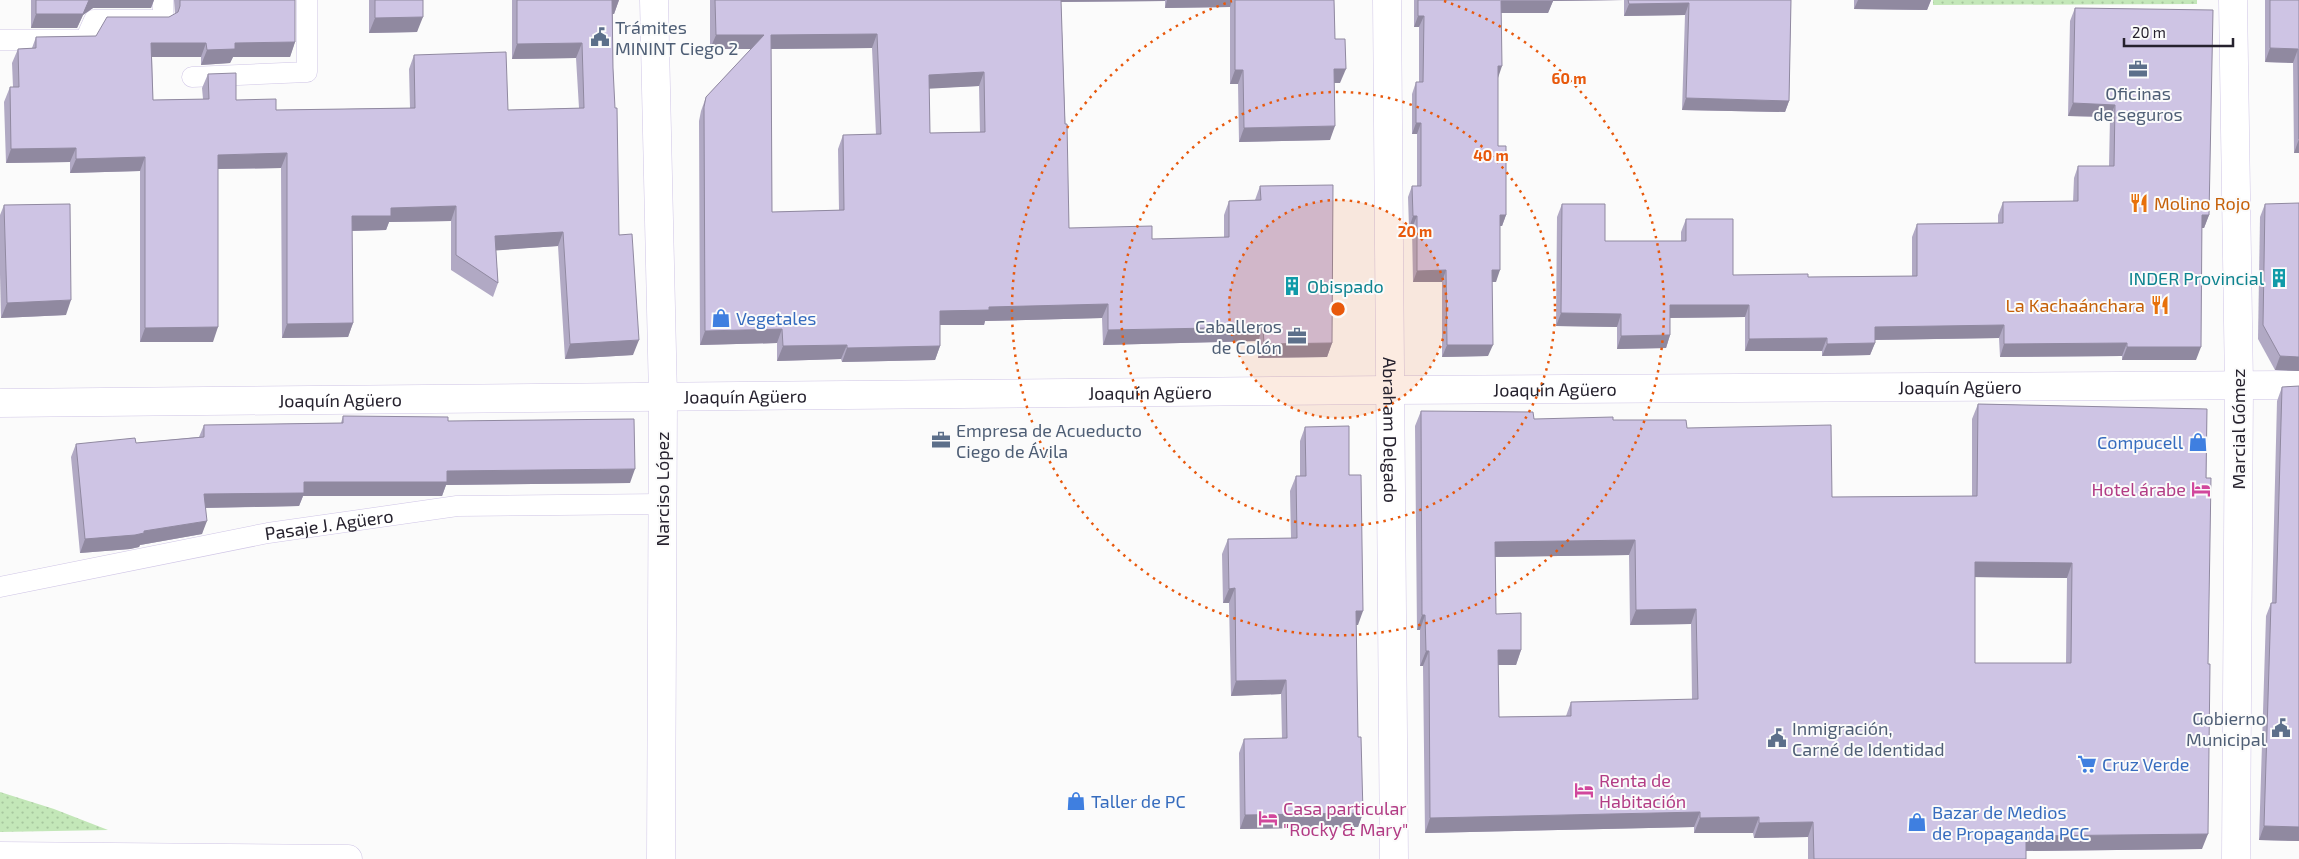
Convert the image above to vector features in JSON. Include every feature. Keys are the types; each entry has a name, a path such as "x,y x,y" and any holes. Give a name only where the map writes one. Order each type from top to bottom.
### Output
{"street":[{"name":"Narciso López","path":"654,0 663,397 661,859"},
{"name":"Abraham Delgado","path":"1387,0 1394,859"},
{"name":"Marcial Gómez","path":"2233,0 2239,386 2236,859"},
{"name":"Joaquín Agüero","path":"0,403 1390,390 2299,385"},
{"path":"0,856 348,859"}],"lane":[{"path":"0,40 85,40 94,20 163,20 163,0"},
{"path":"192,77 307,72 307,0"},
{"name":"Pasaje J. Agüero","path":"0,587 268,533 457,506 662,504"}],"green space":[{"path":"1933,0 2197,0 2197,4 1933,5"},
{"path":"0,792 54,809 108,830 0,832"}],"building":[{"path":"36,0 89,0 83,14 36,14"},
{"path":"180,0 295,0 295,42 235,43 235,49 207,50 206,43 151,43 153,100 209,99 208,74 236,73 236,100 276,99 276,110 415,108 414,55 506,52 508,110 584,108 582,43 517,44 517,0 612,0 613,68 615,108 617,108 619,235 632,234 639,340 570,344 563,232 495,236 498,283 456,255 456,206 391,208 391,216 352,216 353,323 287,324 287,153 218,155 218,327 145,328 145,157 76,159 76,148 11,149 10,87 19,87 18,49 36,48 36,37 96,36 107,17 169,17 178,12"},
{"path":"375,0 423,0 423,17 375,18"},
{"path":"715,0 1061,0 1065,124 1067,124 1069,228 1152,226 1152,239 1229,237 1229,201 1261,200 1260,186 1333,185 1332,343 1264,344 1263,327 1108,330 1108,304 989,307 989,310 940,311 940,346 847,348 847,345 783,346 782,329 705,331 704,107 706,97 764,35 716,35","holes":["877,34 881,134 843,135 844,210 772,212 771,35","984,72 985,132 930,133 929,75"]},
{"path":"1235,0 1334,0 1335,39 1345,39 1346,69 1334,69 1335,126 1244,128 1243,70 1235,70"},
{"path":"1418,0 1553,0 1501,1 1502,66 1498,66 1498,146 1506,146 1506,215 1500,215 1500,270 1492,270 1493,345 1447,345 1446,270 1417,271 1417,216 1413,216 1412,186 1421,186 1421,123 1416,123 1416,82 1423,82 1424,16 1418,16"},
{"path":"1628,0 1791,0 1789,101 1686,98 1689,3 1629,4"},
{"path":"2270,0 2299,0 2299,139 2298,49 2270,48"},
{"path":"2075,8 2213,10 2209,215 2202,215 2201,347 2127,347 2127,343 2004,344 2004,325 1875,327 1875,343 1827,344 1827,338 1749,339 1749,305 1670,305 1670,335 1621,336 1621,314 1561,313 1562,204 1605,204 1605,241 1686,241 1686,219 1733,219 1733,275 1808,274 1808,277 1917,276 1917,224 2003,223 2003,202 2078,201 2078,166 2114,166 2115,105 2073,103"},
{"name":"INDER Provincial","path":"2299,203 2299,357 2280,356 2263,325 2265,204"},
{"path":"70,204 71,300 7,303 4,205"},
{"path":"2299,386 2299,827 2264,826 2271,603 2276,603 2282,387"},
{"path":"1978,404 2207,409 2206,478 2211,478 2208,834 2026,836 2026,859 1814,859 1813,822 1759,823 1759,817 1700,818 1700,812 1430,818 1429,651 1426,651 1425,615 1422,615 1421,411 1533,412 1534,419 1613,417 1613,420 1686,420 1687,428 1831,425 1832,497 1977,496","holes":["1635,540 1636,610 1696,609 1698,699 1571,702 1571,716 1499,717 1498,650 1521,650 1521,613 1496,614 1495,542","1975,562 2072,563 2071,663 1975,663"]},
{"path":"343,416 448,417 448,421 634,419 635,469 447,471 447,482 304,482 304,493 204,494 207,521 144,531 144,533 135,535 85,539 76,444 135,438 136,443 204,437 204,425 343,423"},
{"path":"1349,426 1349,475 1361,475 1363,611 1356,611 1358,737 1361,737 1363,813 1245,815 1244,739 1287,738 1286,680 1236,681 1235,588 1229,589 1228,539 1297,538 1296,476 1306,476 1305,427"}],"place":[{"name":"Trámites MININT Ciego 2","path":"600,37"},
{"name":"Oficinas de seguros","path":"2138,69"},
{"name":"Molino Rojo","path":"2139,203"},
{"name":"INDER Provincial","path":"2279,278"},
{"name":"Obispado","path":"1292,286"},
{"name":"La Kachaánchara","path":"2160,305"},
{"name":"Vegetales","path":"721,318"},
{"name":"Caballeros de Colón","path":"1297,336"},
{"name":"Empresa de Acueducto Ciego de Ávila","path":"941,440"},
{"name":"Compucell","path":"2198,442"},
{"name":"Hotel árabe","path":"2201,489"},
{"name":"Gobierno Municipal","path":"2281,728"},
{"name":"Inmigración, Carné de Identidad","path":"1777,738"},
{"name":"Cruz Verde","path":"2087,764"},
{"name":"Renta de Habitación","path":"1584,790"},
{"name":"Taller de PC","path":"1076,801"},
{"name":"Casa particular \"Rocky & Mary\"","path":"1268,818"},
{"name":"Bazar de Medios de Propaganda PCC","path":"1917,822"}]}
